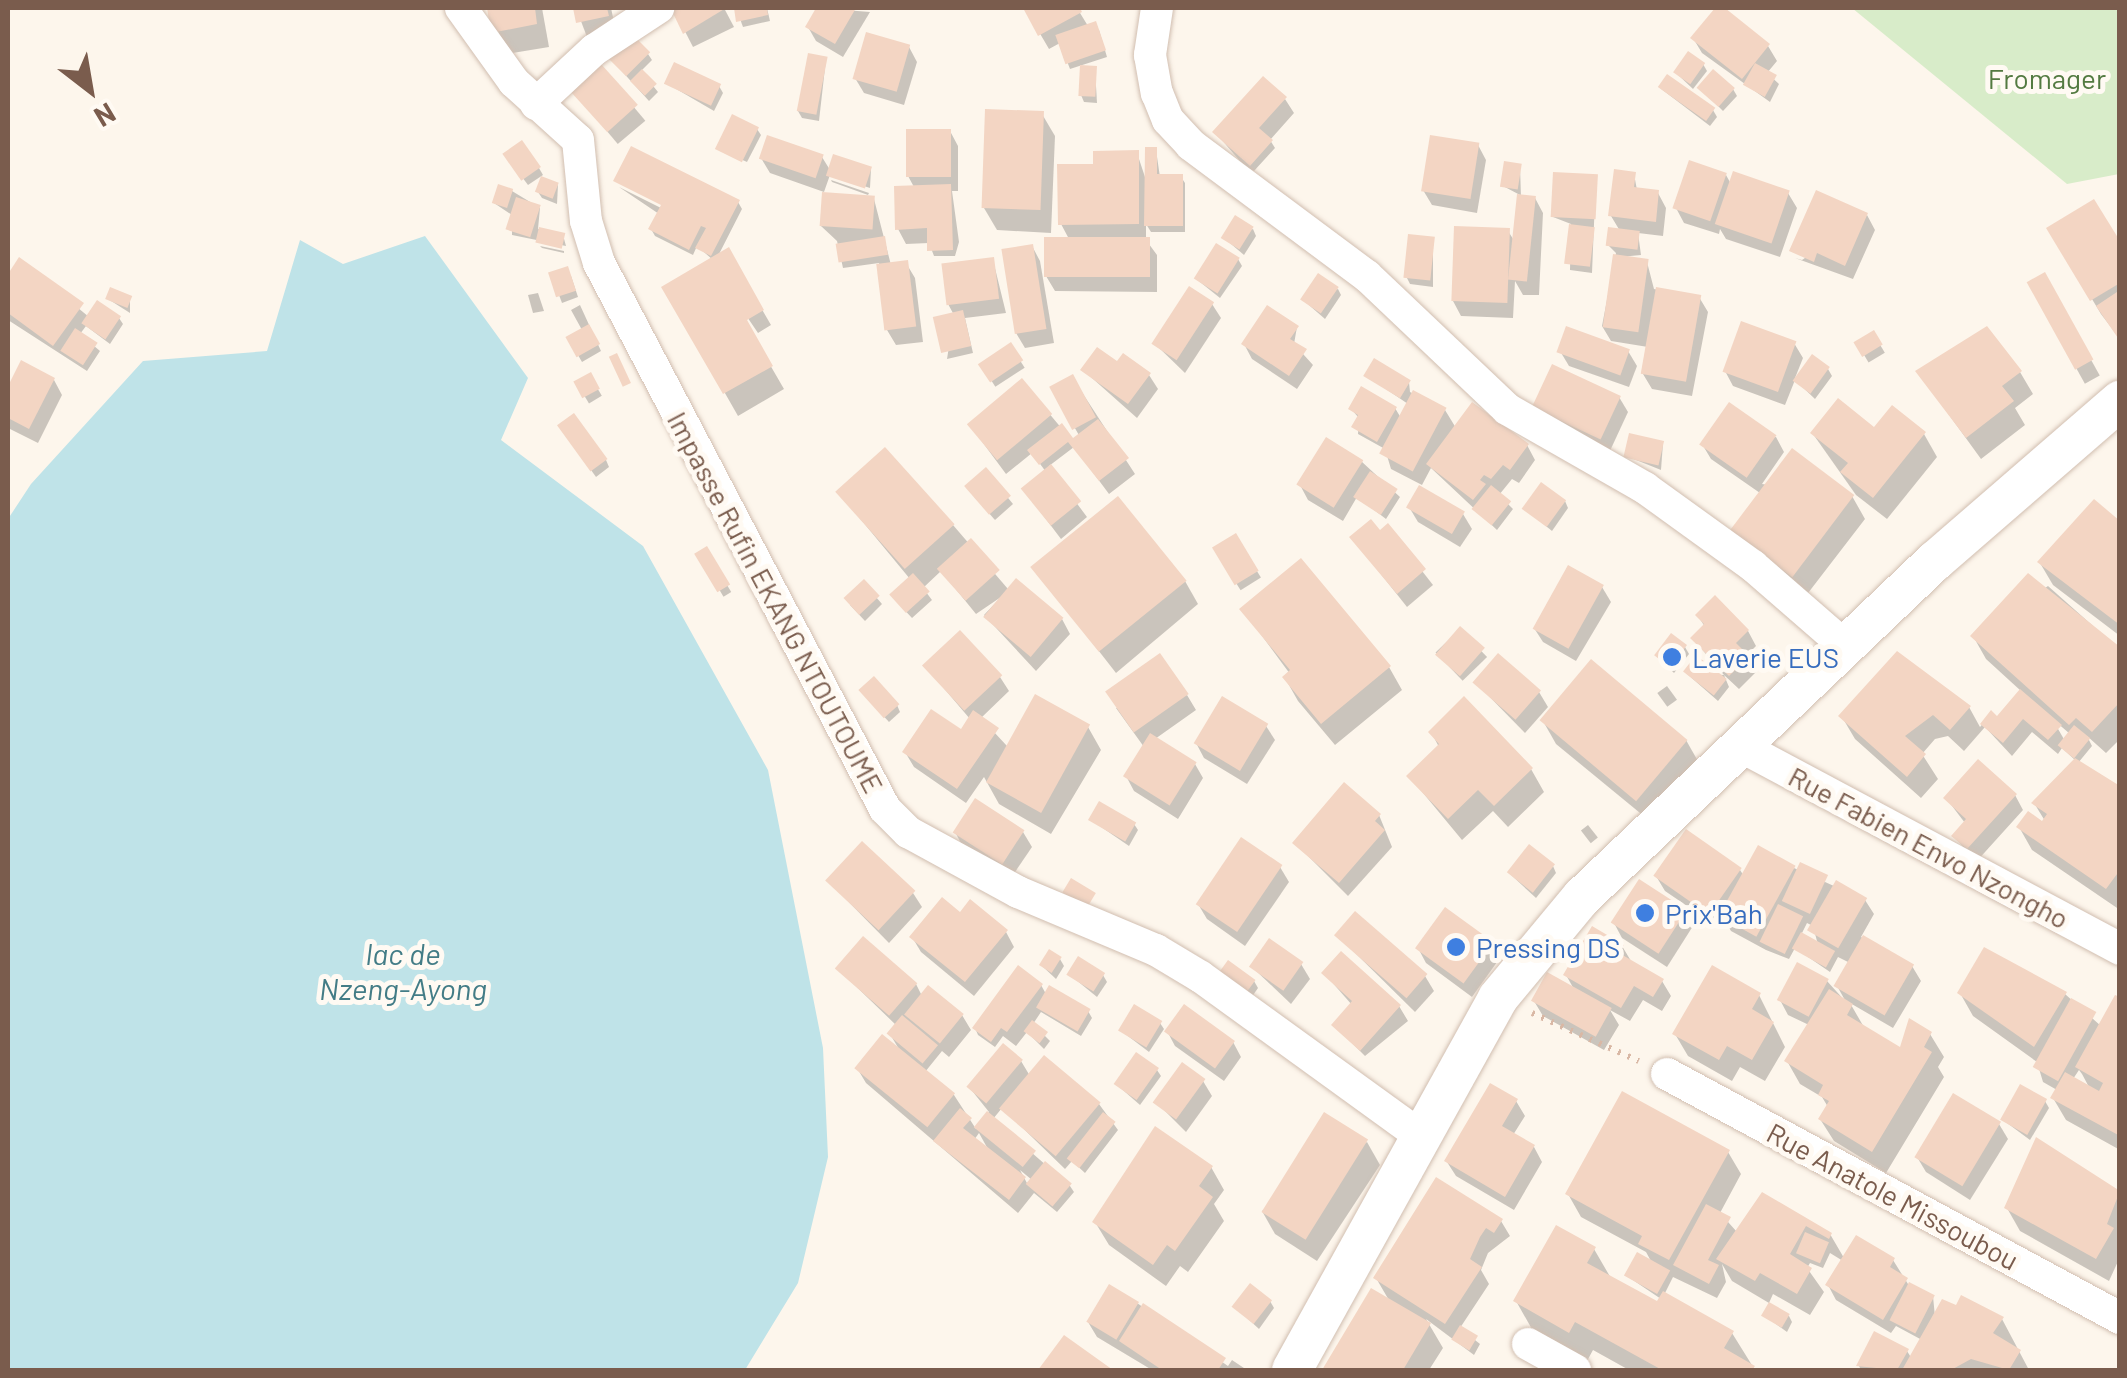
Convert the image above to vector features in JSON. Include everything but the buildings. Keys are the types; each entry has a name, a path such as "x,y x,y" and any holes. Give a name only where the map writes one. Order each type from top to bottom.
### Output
{"street":[{"name":"Impasse Rufin EKANG NTOUTOUME","path":"461,8 536,104 564,122 578,140 586,220 598,262 885,809 908,832 1018,892 1156,950 1201,977 1422,1137"},
{"path":"536,104 594,50 658,8"},
{"path":"1157,8 1150,54 1157,92 1168,120 1191,145 1367,276 1506,409 1673,508 1753,566 1844,646"},
{"path":"1292,1370 1498,998 1582,898 1844,646 2120,401"},
{"name":"Rue Fabien Envo Nzongho","path":"1738,744 2120,949"},
{"name":"Rue Anatole Missoubou","path":"1667,1074 2120,1318"},
{"path":"1528,1344 1575,1370"}],"path":[{"path":"1498,998 1667,1074"}],"green space":[{"name":"Fromager","path":"1852,8 2119,8 2119,174 2067,184"}],"water":[{"name":"lac de Nzeng-Ayong","path":"425,236 528,378 501,440 643,546 768,770 823,1048 828,1157 798,1283 745,1370 8,1370 8,519 31,484 143,361 267,351 300,240 343,264"}],"place":[{"name":"Laverie EUS","path":"1672,657"},
{"name":"Prix'Bah","path":"1645,913"},
{"name":"Pressing DS","path":"1456,947"}]}
